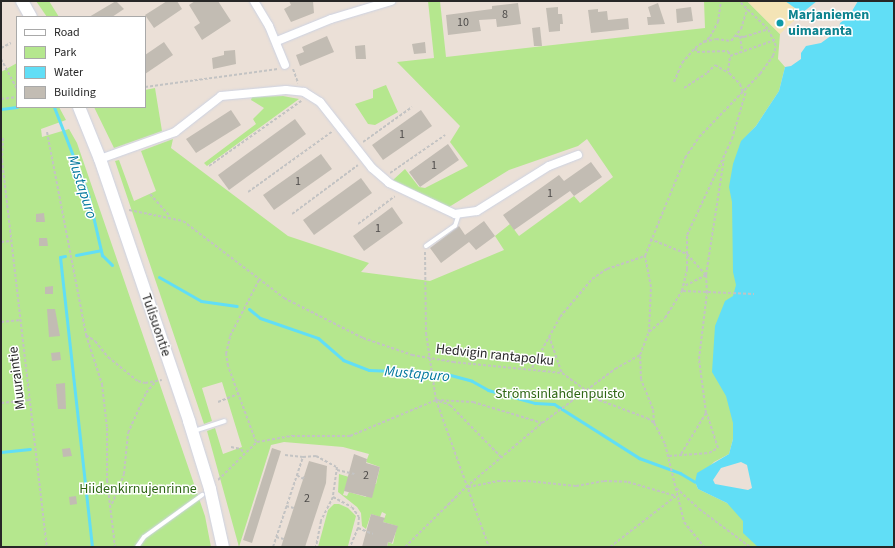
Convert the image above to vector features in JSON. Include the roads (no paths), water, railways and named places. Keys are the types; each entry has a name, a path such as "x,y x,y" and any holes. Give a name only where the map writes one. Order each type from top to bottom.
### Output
{"main road":[{"path":"22,1 30,16"},
{"name":"Tulisuontie","path":"79,108 100,159 192,432 210,489 223,547"}],"street":[{"path":"254,1 276,41 285,65"},
{"path":"276,41 331,19 391,1"},
{"path":"100,159 165,137 180,129 221,96 286,90 309,95 320,102 356,148 383,179 443,210 459,214 477,211 549,166 578,155"}],"lane":[{"path":"426,246 455,226 459,214"},
{"path":"192,432 224,421"},
{"path":"137,547 144,537 202,495"}],"water":[{"path":"785,1 817,1 802,13"},
{"path":"858,1 894,1 894,547 758,547 743,533 743,521 727,503 698,489 695,482 697,473 729,454 733,439 733,423 726,396 712,372 715,326 725,301 733,296 736,285 733,272 732,202 729,187 733,164 741,141 756,126 779,91 785,67 791,66 801,59 801,53 806,46 821,43 839,30 840,23 849,16","holes":["741,462 747,465 752,488 748,490 715,484 713,480 721,468"]}],"waterway":[{"name":"Mustapuro","path":"1,109 16,107"},
{"name":"Mustapuro","path":"54,108 88,194 102,255 112,265"},
{"path":"76,255 101,250"},
{"path":"65,256 60,257 92,547"},
{"name":"Mustapuro","path":"159,277 201,301 237,306"},
{"name":"Mustapuro","path":"249,309 260,318 318,338 343,360 369,370 443,373 472,381 488,390 535,403 554,404 639,458 680,473 695,482"},
{"path":"1,452 30,449"}],"place":[{"name":"Marjaniemen uimaranta","path":"780,23"}],"park label":[{"name":"Strömsinlahdenpuisto","path":"560,394"},
{"name":"Hiidenkirnujenrinne","path":"138,489"}]}
